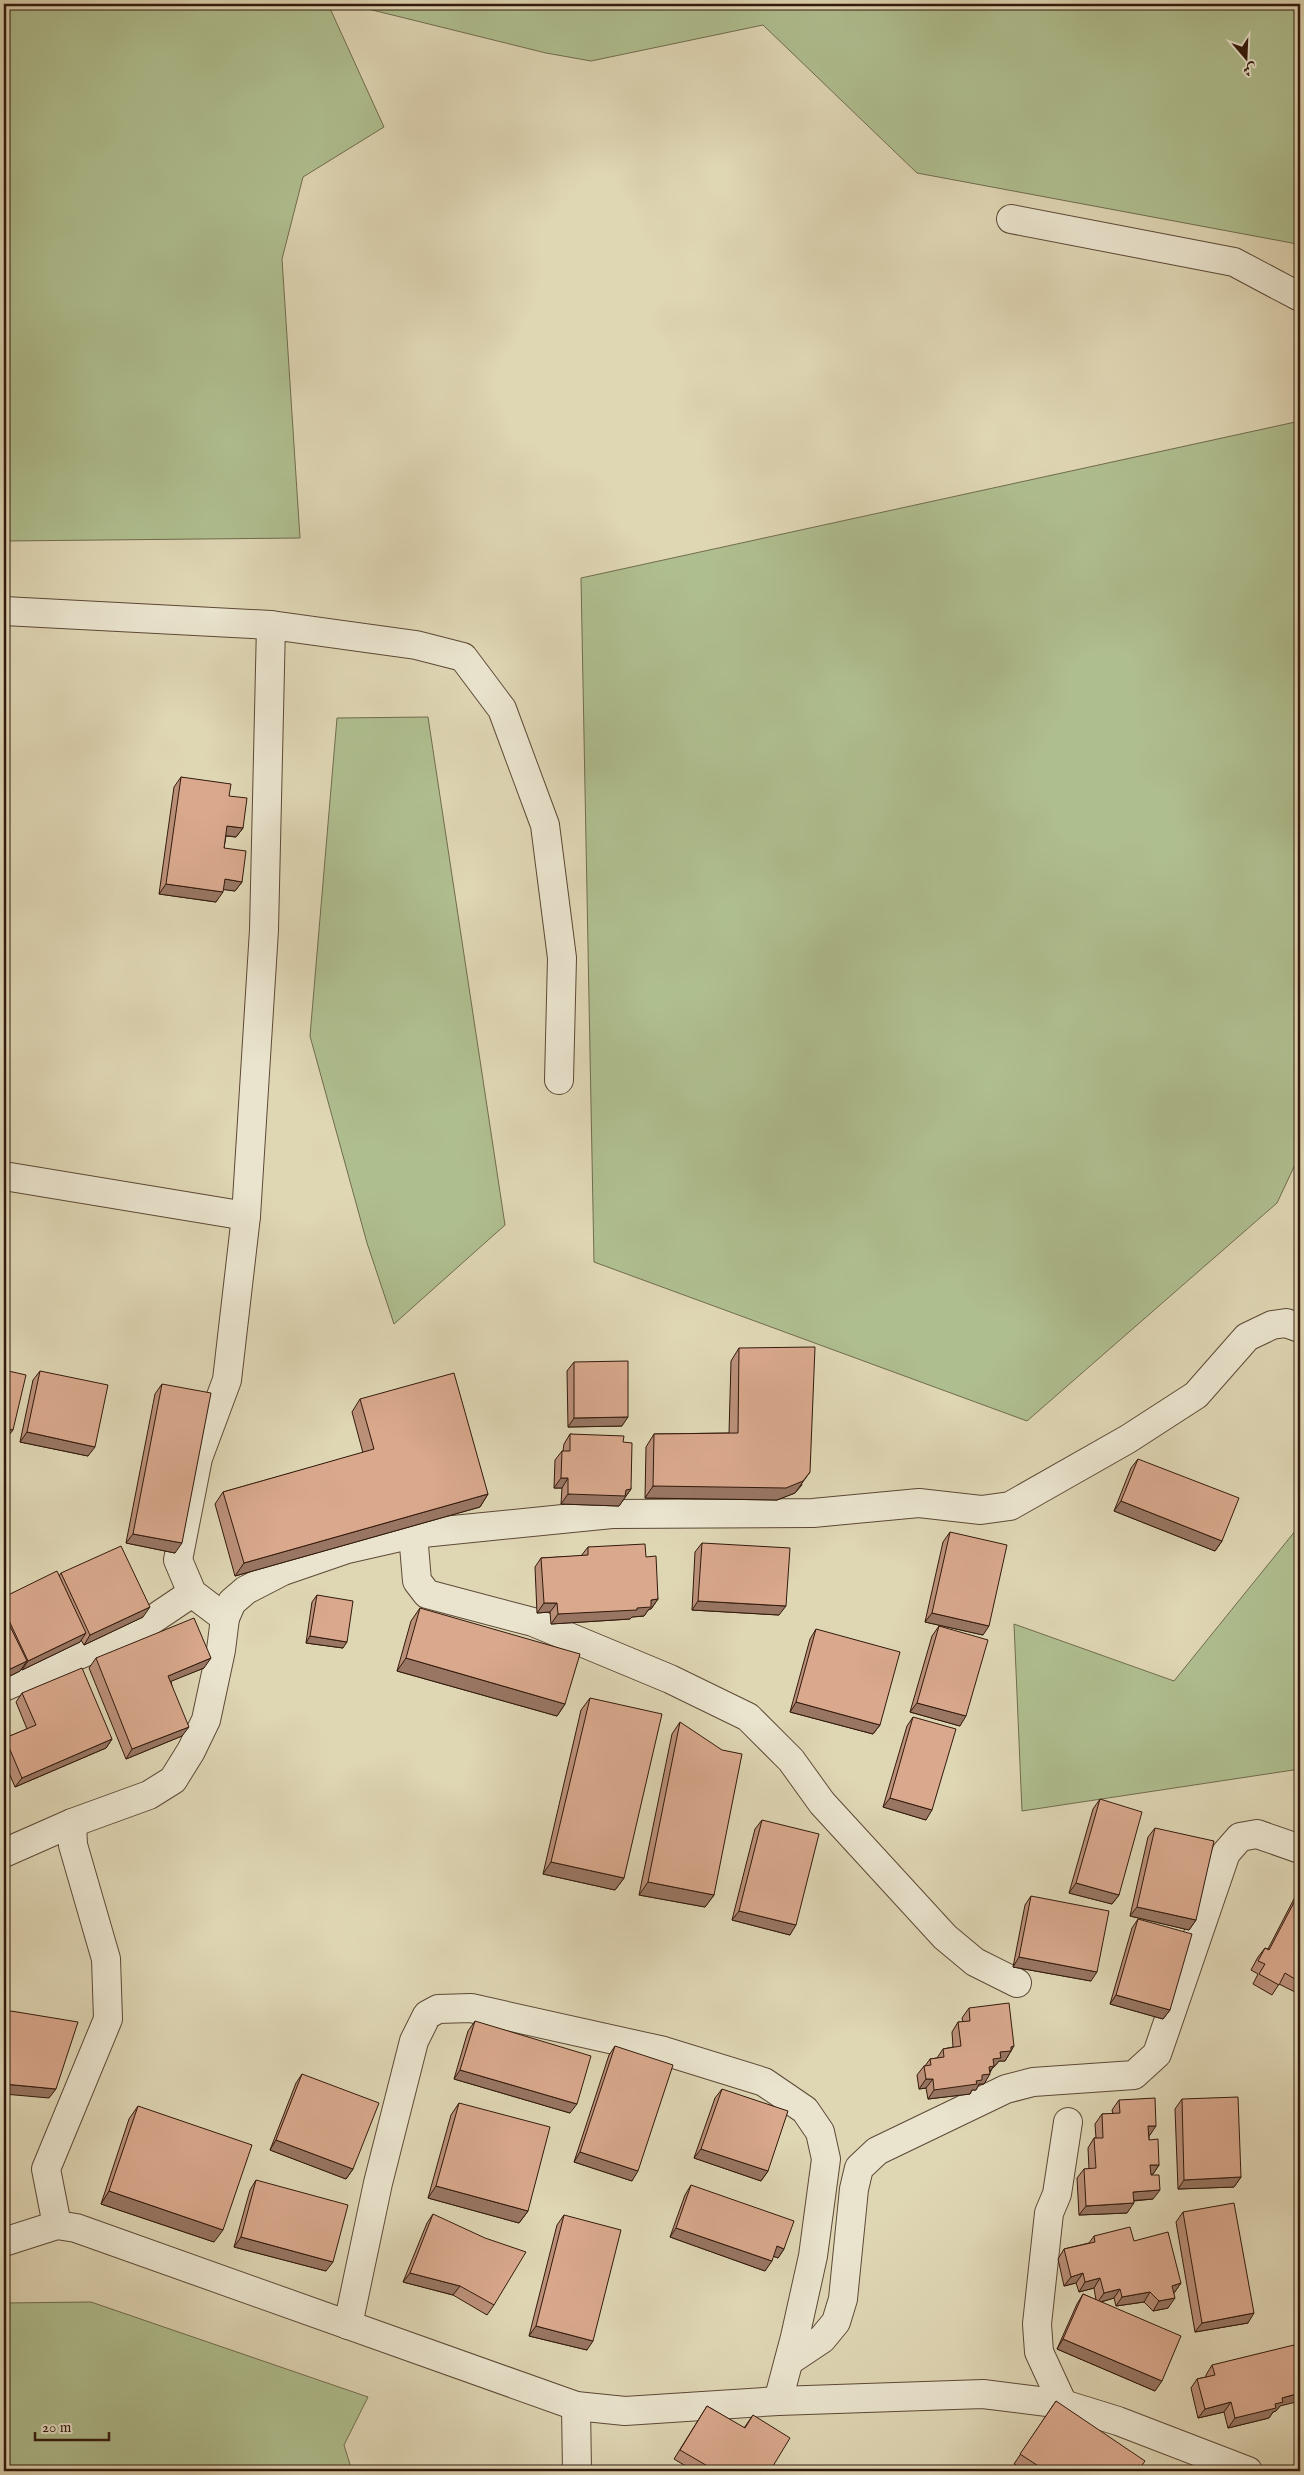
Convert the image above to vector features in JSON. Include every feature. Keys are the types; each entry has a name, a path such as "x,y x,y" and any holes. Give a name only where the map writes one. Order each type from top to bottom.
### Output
{"street":[{"path":"1011,219 1234,262 1300,297"},
{"path":"4,611 272,625 416,646 463,657 502,709 545,825 562,958 559,1080"},
{"path":"225,1618 192,1593 178,1560 198,1458 227,1380 246,1216 264,930 272,625"},
{"path":"4,1176 246,1216"},
{"path":"4,1854 72,1823 149,1795 174,1780 206,1720 221,1650 225,1618 232,1602 246,1590 284,1571 347,1549 413,1534 612,1514 813,1513 919,1503 981,1510 1010,1506 1128,1439 1196,1395 1247,1337 1272,1324 1286,1323 1300,1328"},
{"path":"413,1534 416,1581 427,1594 533,1622 670,1679 748,1717 791,1760 822,1803 945,1937 975,1962 1017,1983"},
{"path":"4,1687 138,1630 192,1593"},
{"path":"57,2225 46,2169 108,2019 106,1959 73,1845 72,1823"},
{"path":"789,2361 822,2339 836,2322 843,2299 854,2189 859,2168 877,2151 1006,2089 1033,2082 1134,2075 1157,2054 1226,1853 1240,1837 1257,1834 1300,1849"},
{"path":"348,2325 378,2183 414,2041 427,2015 438,2009 471,2008 664,2051 764,2082 805,2110 820,2132 826,2159 813,2256 778,2401"},
{"path":"1063,2404 1039,2352 1037,2324 1049,2213 1057,2194 1068,2122"},
{"path":"4,2242 57,2225 76,2228 576,2406 625,2411 778,2401 983,2394 1063,2404 1118,2421 1248,2471"},
{"path":"576,2406 577,2471"}],"green space":[{"path":"4,4 328,4 384,127 303,177 282,259 300,538 4,541"},
{"path":"348,4 1300,4 1300,248 1292,243 917,173 763,25 591,61 546,53"},
{"path":"1300,421 1300,1154 1277,1203 1027,1421 594,1262 581,578"},
{"path":"428,717 505,1225 394,1324 367,1243 310,1036 337,718"},
{"path":"1300,1525 1300,1769 1022,1811 1014,1624 1174,1681"},
{"path":"91,2302 368,2397 344,2445 352,2471 4,2471 4,2303"}],"building":[{"path":"181,777 231,784 229,796 247,798 243,828 227,826 224,848 246,851 242,882 225,879 223,892 166,884"},
{"path":"815,1347 810,1472 803,1481 786,1488 653,1486 654,1434 738,1433 739,1348"},
{"path":"628,1361 628,1417 574,1418 574,1362"},
{"path":"4,1370 26,1375 13,1430 4,1428"},
{"path":"40,1371 108,1385 95,1447 27,1432"},
{"path":"454,1373 488,1494 244,1563 223,1492 374,1449 360,1399"},
{"path":"162,1384 211,1393 182,1543 133,1534"},
{"path":"570,1434 624,1436 623,1442 632,1443 631,1489 626,1490 625,1496 568,1494 568,1478 561,1478 562,1451 570,1451"},
{"path":"1138,1459 1239,1498 1222,1541 1121,1501"},
{"path":"950,1532 1007,1545 989,1626 932,1613"},
{"path":"702,1543 790,1548 786,1606 698,1601"},
{"path":"645,1544 646,1557 656,1556 658,1599 651,1600 651,1607 637,1608 637,1610 558,1614 557,1603 544,1603 541,1558 588,1555 588,1547"},
{"path":"121,1546 150,1607 90,1635 61,1573"},
{"path":"57,1571 86,1633 28,1661 4,1610 4,1597"},
{"path":"317,1595 353,1601 347,1642 310,1636"},
{"path":"420,1608 580,1654 565,1704 406,1658"},
{"path":"4,1614 27,1661 4,1672"},
{"path":"194,1618 211,1658 168,1676 189,1727 132,1749 96,1658"},
{"path":"939,1626 988,1640 966,1716 917,1703"},
{"path":"816,1629 900,1652 880,1725 796,1702"},
{"path":"82,1668 112,1739 22,1778 5,1738 36,1725 22,1693"},
{"path":"590,1698 662,1714 624,1878 551,1862"},
{"path":"913,1717 956,1729 932,1810 890,1798"},
{"path":"680,1722 722,1750 742,1754 714,1895 648,1882"},
{"path":"1100,1799 1142,1812 1119,1895 1076,1883"},
{"path":"762,1820 819,1834 796,1925 739,1911"},
{"path":"1155,1828 1214,1841 1196,1920 1137,1907"},
{"path":"1300,1891 1300,1982 1285,1973 1279,1985 1259,1974 1265,1964 1258,1961 1265,1948 1269,1950"},
{"path":"1031,1896 1109,1911 1097,1972 1019,1957"},
{"path":"1138,1919 1192,1934 1170,2010 1116,1995"},
{"path":"1009,2003 1014,2046 1011,2047 1011,2051 1000,2052 1001,2058 993,2059 994,2066 989,2067 990,2074 982,2075 982,2080 976,2081 977,2084 934,2090 933,2079 926,2079 924,2066 931,2065 930,2059 944,2057 943,2049 961,2046 958,2022 970,2021 969,2008"},
{"path":"11,2011 78,2022 56,2089 4,2084 4,2017"},
{"path":"475,2021 591,2056 577,2104 460,2070"},
{"path":"615,2046 673,2065 638,2171 580,2152"},
{"path":"302,2074 379,2103 353,2169 276,2140"},
{"path":"722,2089 788,2111 768,2171 701,2149"},
{"path":"1238,2097 1241,2177 1184,2180 1182,2099"},
{"path":"1155,2098 1156,2126 1148,2126 1149,2140 1158,2139 1159,2165 1150,2165 1151,2175 1159,2175 1160,2190 1133,2192 1134,2203 1086,2206 1084,2169 1096,2168 1094,2138 1103,2138 1102,2114 1120,2113 1119,2100"},
{"path":"459,2103 550,2127 528,2211 436,2186"},
{"path":"138,2106 252,2145 223,2230 109,2191"},
{"path":"256,2180 348,2205 333,2262 241,2237"},
{"path":"691,2185 794,2221 784,2249 777,2246 772,2261 676,2228"},
{"path":"1234,2203 1254,2313 1202,2323 1183,2212"},
{"path":"433,2214 485,2238 526,2252 494,2305 460,2286 410,2273"},
{"path":"564,2215 621,2230 593,2341 536,2326"},
{"path":"1130,2227 1134,2241 1168,2232 1181,2283 1172,2286 1175,2298 1159,2301 1150,2292 1122,2297 1120,2289 1104,2293 1100,2278 1085,2282 1083,2273 1071,2277 1064,2249 1095,2242 1094,2236"},
{"path":"1083,2294 1181,2336 1162,2381 1063,2339"},
{"path":"1294,2345 1295,2350 1299,2349 1300,2356 1300,2393 1282,2398 1283,2402 1275,2404 1276,2408 1235,2418 1231,2402 1205,2409 1197,2379 1215,2375 1212,2365"},
{"path":"1056,2401 1145,2461 1138,2471 1046,2471 1020,2454"},
{"path":"707,2406 745,2428 753,2415 790,2438 770,2471 716,2471 680,2450"}]}
